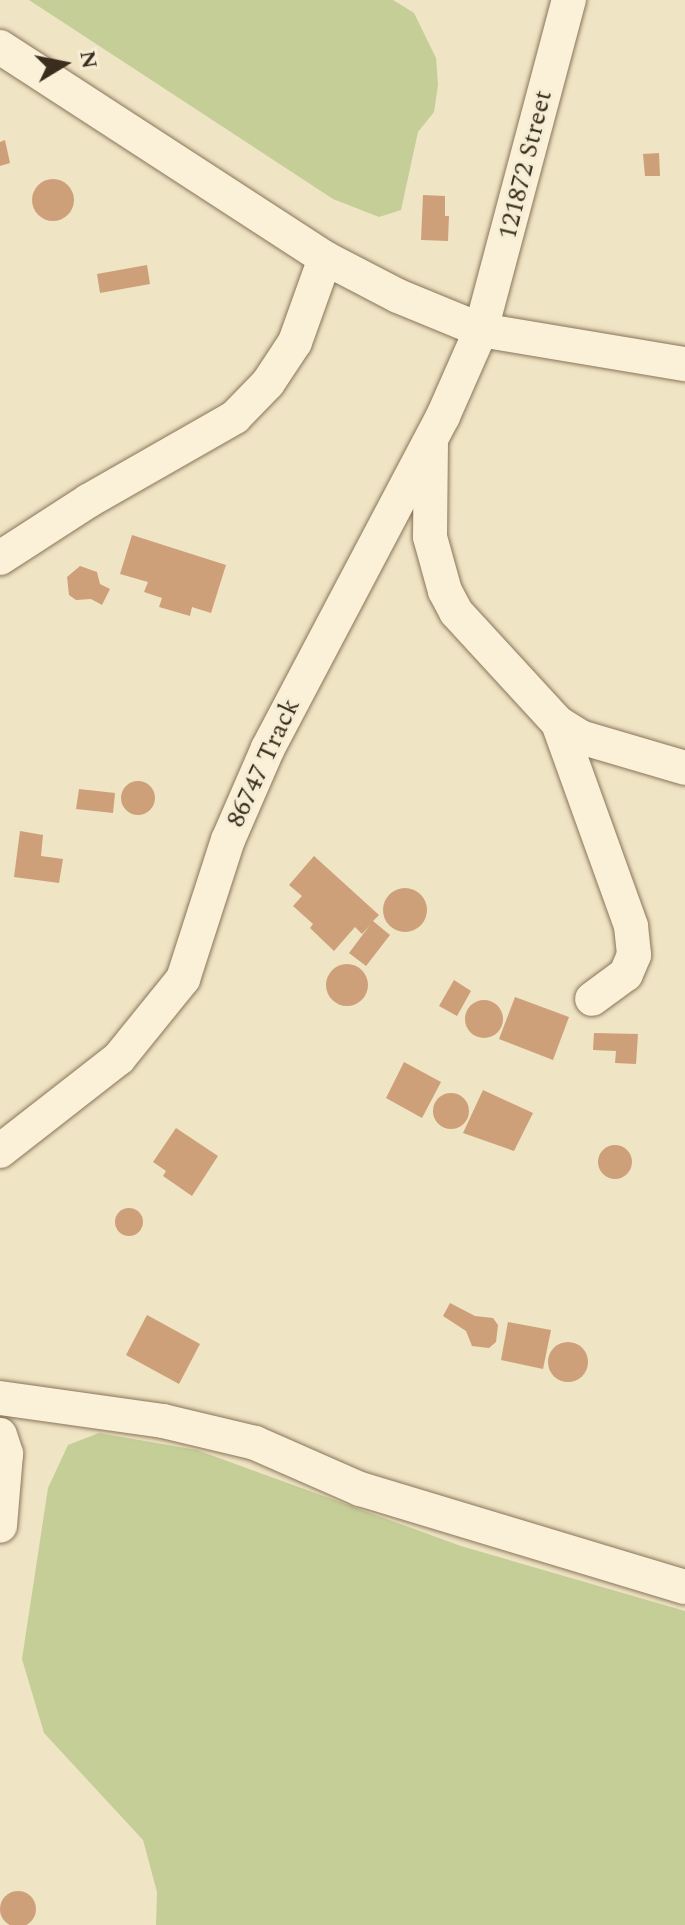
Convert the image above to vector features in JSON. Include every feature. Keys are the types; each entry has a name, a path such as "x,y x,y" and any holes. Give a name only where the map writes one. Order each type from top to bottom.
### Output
{"street":[{"name":"121872 Street","path":"481,330 569,0"},
{"path":"0,47 325,258 398,296 481,330 685,364"},
{"path":"0,558 88,501 235,417 268,383 295,342 325,258"},
{"name":"86747 Track","path":"0,1151 119,1058 183,979 228,840 268,748 431,438 481,330"},
{"path":"431,438 430,537 445,591 456,612 558,723 580,737 685,768"},
{"path":"558,723 631,926 634,955 626,974 592,999"},
{"path":"0,1398 163,1421 255,1443 360,1489 685,1587"},
{"path":"0,1435 6,1454 0,1526"}],"green space":[{"path":"29,0 393,0 414,13 436,58 438,85 434,112 418,132 401,210 379,217 333,199"},
{"path":"99,1433 197,1450 461,1546 685,1611 685,1925 156,1925 157,1892 143,1840 44,1733 22,1659 48,1488 68,1445"}],"building":[{"path":"5,140 10,163 0,166 0,142"},
{"path":"659,153 660,176 645,176 643,154"},
{"path":"53,179 68,185 74,200 68,215 53,221 38,215 32,200 38,185"},
{"path":"423,195 445,196 445,216 449,216 448,241 421,240"},
{"path":"147,265 150,284 100,293 97,274"},
{"path":"132,535 226,565 211,613 192,607 190,616 159,607 162,598 144,592 148,582 120,574"},
{"path":"80,566 97,572 100,584 110,589 102,605 91,599 76,600 69,595 67,577"},
{"path":"138,781 150,786 155,798 150,810 138,815 126,810 121,798 126,786"},
{"path":"79,789 115,793 113,813 76,809"},
{"path":"20,831 43,835 41,856 63,859 59,883 14,877"},
{"path":"314,856 379,915 373,921 390,935 366,966 349,953 370,925 362,934 355,927 334,951 310,928 313,924 293,906 302,896 289,885"},
{"path":"405,888 420,895 427,910 420,925 405,932 390,925 383,910 390,895"},
{"path":"347,964 362,970 368,985 362,1000 347,1006 332,1000 326,985 332,970"},
{"path":"454,980 471,991 457,1016 439,1006"},
{"path":"515,997 569,1017 553,1060 499,1039"},
{"path":"484,1000 498,1005 503,1019 498,1033 484,1038 470,1033 465,1019 470,1005"},
{"path":"594,1033 638,1034 636,1064 615,1063 616,1051 593,1050"},
{"path":"404,1062 441,1082 422,1118 386,1098"},
{"path":"483,1090 533,1113 514,1151 463,1133"},
{"path":"451,1093 463,1099 469,1111 463,1123 451,1129 439,1123 433,1111 439,1099"},
{"path":"176,1128 218,1156 192,1196 163,1176 166,1171 153,1162"},
{"path":"615,1145 627,1150 632,1162 627,1174 615,1179 603,1174 598,1162 603,1150"},
{"path":"129,1208 139,1212 143,1222 139,1232 129,1236 119,1232 115,1222 119,1212"},
{"path":"450,1303 475,1316 493,1318 498,1325 496,1342 489,1348 472,1346 466,1331 443,1316"},
{"path":"147,1315 200,1344 179,1384 126,1355"},
{"path":"508,1322 551,1330 543,1369 501,1360"},
{"path":"568,1342 582,1348 588,1362 582,1376 568,1382 554,1376 548,1362 554,1348"},
{"path":"18,1891 31,1896 36,1909 31,1922 18,1927 5,1922 0,1909 5,1896"}]}
